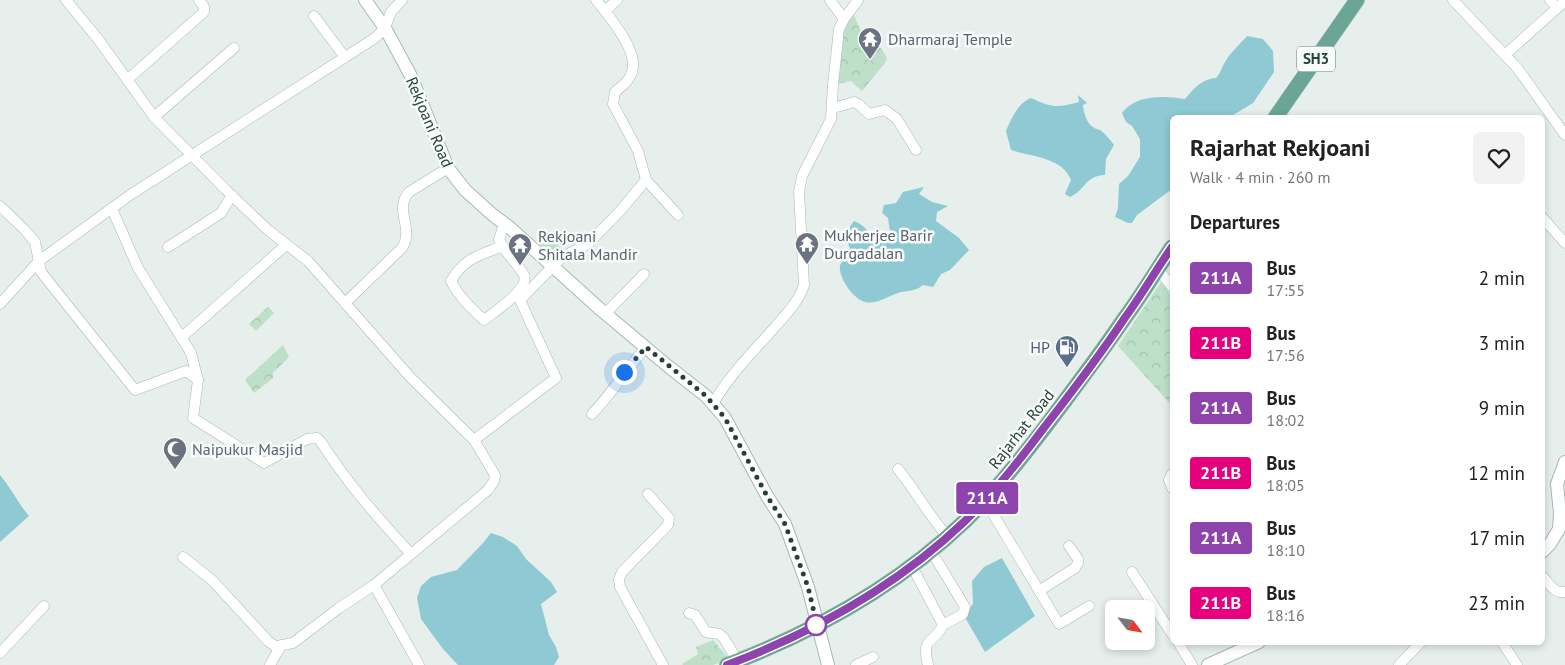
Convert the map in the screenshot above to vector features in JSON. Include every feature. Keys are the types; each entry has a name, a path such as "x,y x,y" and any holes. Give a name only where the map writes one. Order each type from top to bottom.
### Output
{"main road":[{"name":"SH3","path":"1266,115 1345,0"},
{"name":"SH3","path":"1276,115 1357,0"},
{"name":"Rajarhat Road","path":"732,663 819,630 899,576 948,537 1019,462 1124,320 1170,250"},
{"name":"Rajarhat Road","path":"753,665 882,598 936,559 990,509 1010,486 1110,353 1168,281"}],"street":[{"path":"66,0 98,39 154,117 232,195 286,245 308,261 411,378 474,440 495,475 494,482 488,490 374,585 339,608 293,643 277,646 279,649 270,665"},
{"path":"127,80 204,12 204,7 199,0"},
{"name":"Rekjoani Road","path":"365,0 385,28 411,76 448,168 465,190 508,226 605,314 668,367 696,387 725,418 767,496 785,524 808,587 828,665"},
{"path":"0,304 39,262 112,209 344,56 364,46 385,28 391,12 402,0"},
{"path":"596,0 627,43 631,53 631,75 615,92 614,104 638,151 646,180 678,215"},
{"path":"605,11 617,0"},
{"path":"830,0 844,19"},
{"path":"713,404 801,294 804,285 799,192 802,176 831,119 840,29 844,19 858,0"},
{"path":"1453,0 1506,54 1536,92 1565,135"},
{"path":"1506,54 1557,3"},
{"path":"314,16 344,56"},
{"path":"154,117 234,48"},
{"path":"833,108 854,102 869,114 885,110 897,119 916,150"},
{"path":"345,303 402,248 407,240 403,205 409,192 448,168"},
{"path":"474,440 556,378 520,300 562,256 588,244 621,210 646,180"},
{"path":"168,247 221,213 232,195"},
{"path":"0,206 35,242 41,272 135,390 186,371 198,380"},
{"path":"112,209 138,268 182,337 194,360 198,380 193,418 264,463 307,439 316,438 321,442 340,471 372,512 411,554"},
{"path":"1545,220 1564,239"},
{"path":"503,246 469,260 455,274 451,281 468,306 484,320 520,290 524,283 525,276 499,240 502,230 508,226"},
{"path":"182,337 286,245"},
{"path":"605,314 644,274"},
{"path":"592,414 611,393 624,372 646,347"},
{"path":"1545,549 1550,544 1562,522 1557,484 1565,462"},
{"path":"898,468 916,491 933,520 948,537"},
{"path":"648,494 670,521 622,572 618,579 620,587 663,665"},
{"path":"990,509 1059,624 1089,606"},
{"path":"1039,591 1075,568 1078,559 1069,546"},
{"path":"183,557 213,581 268,641 279,649"},
{"path":"928,665 924,650 927,642 939,634 943,625 963,614 965,607 936,559"},
{"path":"1132,572 1170,631"},
{"path":"916,574 943,625"},
{"path":"1545,579 1555,590 1561,593 1565,592"},
{"path":"374,585 419,665"},
{"path":"0,653 44,606"},
{"path":"689,613 695,615 706,632 723,637 732,663"},
{"path":"1180,645 1192,665"},
{"path":"1215,664 1253,645"},
{"path":"1399,665 1417,645"},
{"path":"1504,645 1517,665"},
{"path":"856,665 873,657"}],"green space":[{"path":"851,8 861,32 876,43 887,58 862,91 851,81 833,85 839,29"},
{"path":"552,236 563,251 553,260 538,246"},
{"path":"1161,282 1170,294 1170,404 1118,346"},
{"path":"268,307 274,313 256,331 249,324"},
{"path":"283,345 289,357 273,373 273,378 254,393 245,380"},
{"path":"713,640 729,659 713,665 682,664 698,654 696,647"}],"water":[{"path":"1247,36 1263,39 1273,51 1274,72 1253,103 1233,115 1170,115 1170,190 1137,215 1132,223 1115,217 1118,208 1119,184 1128,176 1140,157 1140,139 1132,126 1126,122 1122,113 1135,102 1143,99 1169,97 1185,99 1202,82 1216,78 1229,57"},
{"path":"1078,95 1087,103 1083,105 1083,108 1089,123 1108,137 1114,145 1106,159 1105,175 1093,178 1070,197 1065,194 1071,180 1067,172 1053,162 1011,150 1006,131 1019,107 1026,100 1031,98 1045,104 1060,106 1079,102"},
{"path":"924,187 919,194 932,202 948,206 937,212 936,221 959,238 969,250 950,270 941,274 933,287 923,285 914,290 898,293 869,303 860,300 847,287 840,270 840,265 844,258 852,264 847,238 849,228 854,221 861,224 868,231 870,241 890,231 888,218 882,213 884,205 896,203 903,192"},
{"path":"0,475 29,516 0,542"},
{"path":"491,533 503,537 517,546 526,559 551,582 557,592 541,604 549,635 559,657 554,665 458,665 443,649 421,619 417,598 421,586 431,577 457,570"},
{"path":"1002,558 1035,616 985,652 963,614 973,604 972,581 984,567"}],"bus line":[{"name":"211A","path":"727,665 763,652 849,608 899,576 948,537 1019,462 1124,320 1170,250"}],"place":[{"name":"Dharmaraj Temple","path":"870,60"},
{"name":"Mukherjee Barir Durgadalan","path":"807,265"},
{"name":"Rekjoani Shitala Mandir","path":"520,266"},
{"name":"HP","path":"1067,368"},
{"name":"Naipukur Masjid","path":"175,470"}],"route":[{"path":"624,372 646,347 668,367 696,387 720,410 767,496 785,524 808,587 816,625"}]}
